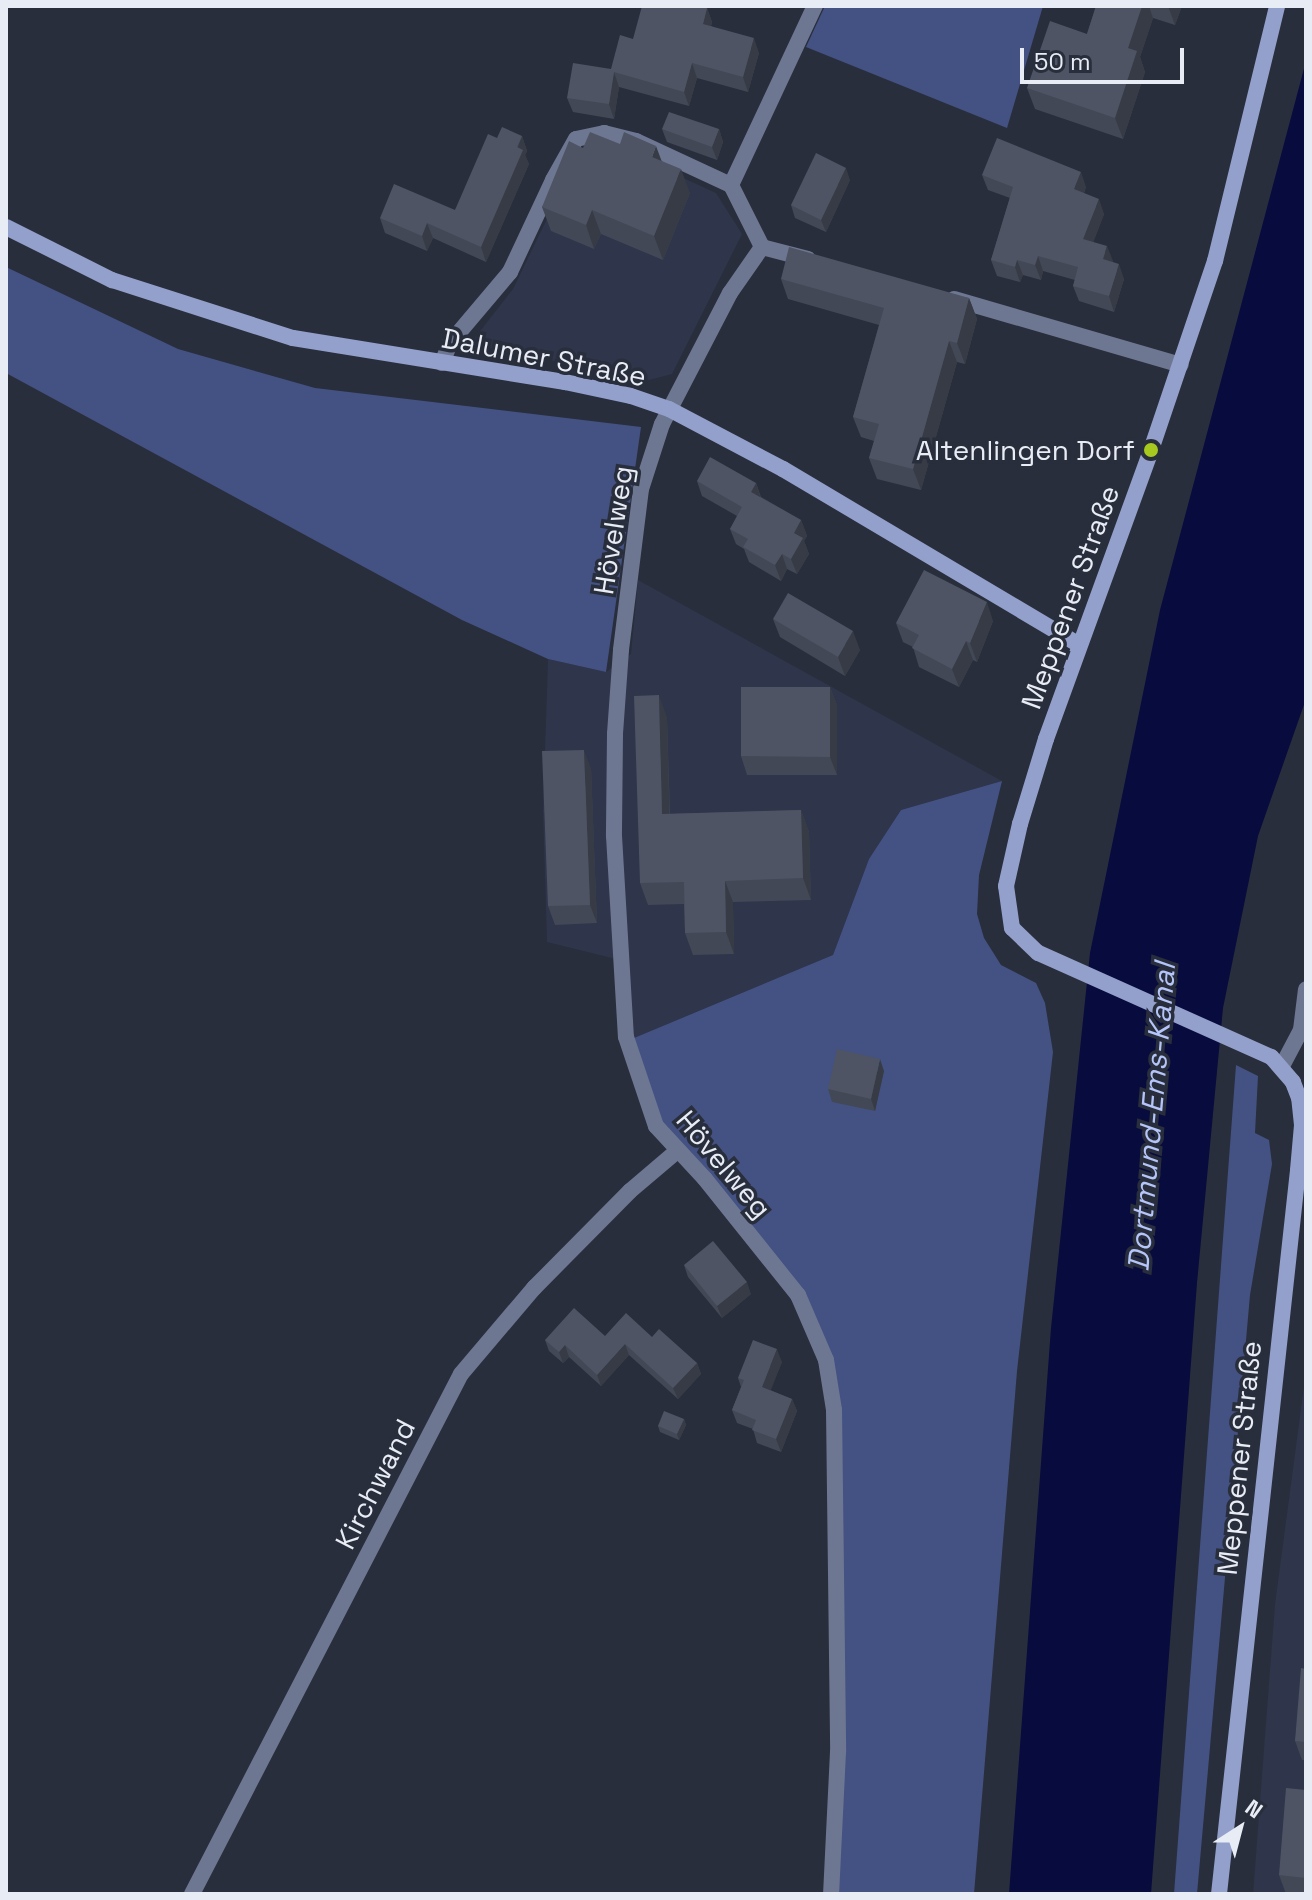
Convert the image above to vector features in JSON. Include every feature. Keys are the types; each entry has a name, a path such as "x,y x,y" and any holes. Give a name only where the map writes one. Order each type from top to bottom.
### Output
{"main road":[{"name":"Meppener Straße","path":"1219,1894 1302,1125 1293,1082 1282,1066 1253,1049 1052,960 1025,943 1012,928 1006,886 1020,824 1079,645 1181,365 1215,261 1277,6"},
{"name":"Dalumer Straße","path":"6,227 112,280 293,338 565,382 631,396 669,409 783,469 1079,645"}],"street":[{"path":"731,185 815,6"},
{"path":"442,363 450,343 510,272 576,139 604,133 636,141 731,185 762,247 830,264"},
{"path":"669,409 730,293 762,247"},
{"path":"934,294 1181,365"},
{"name":"Hövelweg","path":"669,409 641,489 619,678 614,836 626,1037 656,1126 705,1179 798,1295 826,1360 834,1410 838,1752 831,1894"},
{"path":"1282,1066 1301,1030 1306,989"},
{"name":"Kirchwand","path":"192,1894 461,1374 534,1288 630,1191 677,1151"}],"shaded area":[{"path":"825,6 1043,6 1007,128 806,47"},
{"path":"612,145 716,193 742,234 672,374 649,380 470,344 513,289 578,155"},
{"path":"6,267 178,349 315,388 641,427 606,672 548,659 462,620 6,373"},
{"path":"638,580 1002,781 901,810 869,859 833,955 634,1038 624,961 547,942 543,811 548,659 606,672 631,654"},
{"path":"1002,781 979,875 977,914 984,938 1001,965 1036,983 1045,1003 1053,1052 1017,1371 974,1894 832,1894 835,1410 820,1328 663,1132 634,1038 833,955 869,859 901,810"},
{"path":"1236,1065 1258,1076 1255,1133 1269,1140 1272,1164 1250,1295 1197,1894 1174,1894"},
{"path":"1304,1386 1306,1894 1253,1894 1275,1604"}],"water":[{"name":"Dortmund-Ems-Kanal","path":"1306,61 1306,699 1258,836 1223,1008 1197,1283 1151,1894 1009,1894 1051,1328 1090,953 1160,610"}],"building":[{"path":"642,6 701,6 707,8 703,24 754,38 743,77 692,63 684,92 614,72 609,104 567,98 573,63 611,69 620,35 633,39"},
{"path":"1096,6 1142,6 1128,48 1137,51 1115,118 1027,88 1050,21 1087,34"},
{"path":"669,112 719,129 712,147 662,129"},
{"path":"502,127 522,136 517,147 523,150 481,247 427,223 422,236 380,218 394,184 455,210 488,134 497,138"},
{"path":"590,132 620,144 624,132 656,146 652,157 681,169 654,236 592,210 586,225 542,207 569,141 583,148"},
{"path":"997,138 1081,172 1074,189 1099,199 1083,239 1107,246 1103,259 1119,264 1109,296 1073,286 1078,267 1038,256 1035,265 1017,260 1015,267 991,260 1013,187 982,175"},
{"path":"816,153 846,168 821,220 791,205"},
{"path":"789,247 969,298 957,343 949,341 913,469 869,458 879,424 853,417 884,308 781,279"},
{"path":"710,457 756,483 751,492 801,520 794,533 803,538 791,559 782,554 775,565 743,547 748,539 730,529 742,507 697,481"},
{"path":"924,570 987,602 970,643 966,641 952,669 912,648 919,635 896,623"},
{"path":"788,593 853,631 838,657 773,619"},
{"path":"741,687 830,687 830,757 741,756"},
{"path":"659,695 662,814 801,810 803,878 725,881 726,932 685,933 684,882 640,883 634,696"},
{"path":"584,750 590,905 548,906 542,751"},
{"path":"837,1049 880,1059 871,1099 828,1089"},
{"path":"713,1241 747,1282 717,1306 684,1265"},
{"path":"574,1308 605,1336 626,1313 652,1337 659,1329 697,1363 673,1388 625,1344 597,1375 565,1345 559,1352 545,1340"},
{"path":"753,1340 777,1349 762,1387 792,1399 776,1439 752,1430 756,1420 732,1410 744,1380 738,1378"},
{"path":"664,1411 684,1419 677,1434 658,1426"},
{"path":"1301,1668 1306,1669 1306,1742 1295,1741"},
{"path":"1286,1788 1306,1790 1306,1878 1279,1875"}],"place":[{"name":"Altenlingen Dorf","path":"1151,450"}]}
